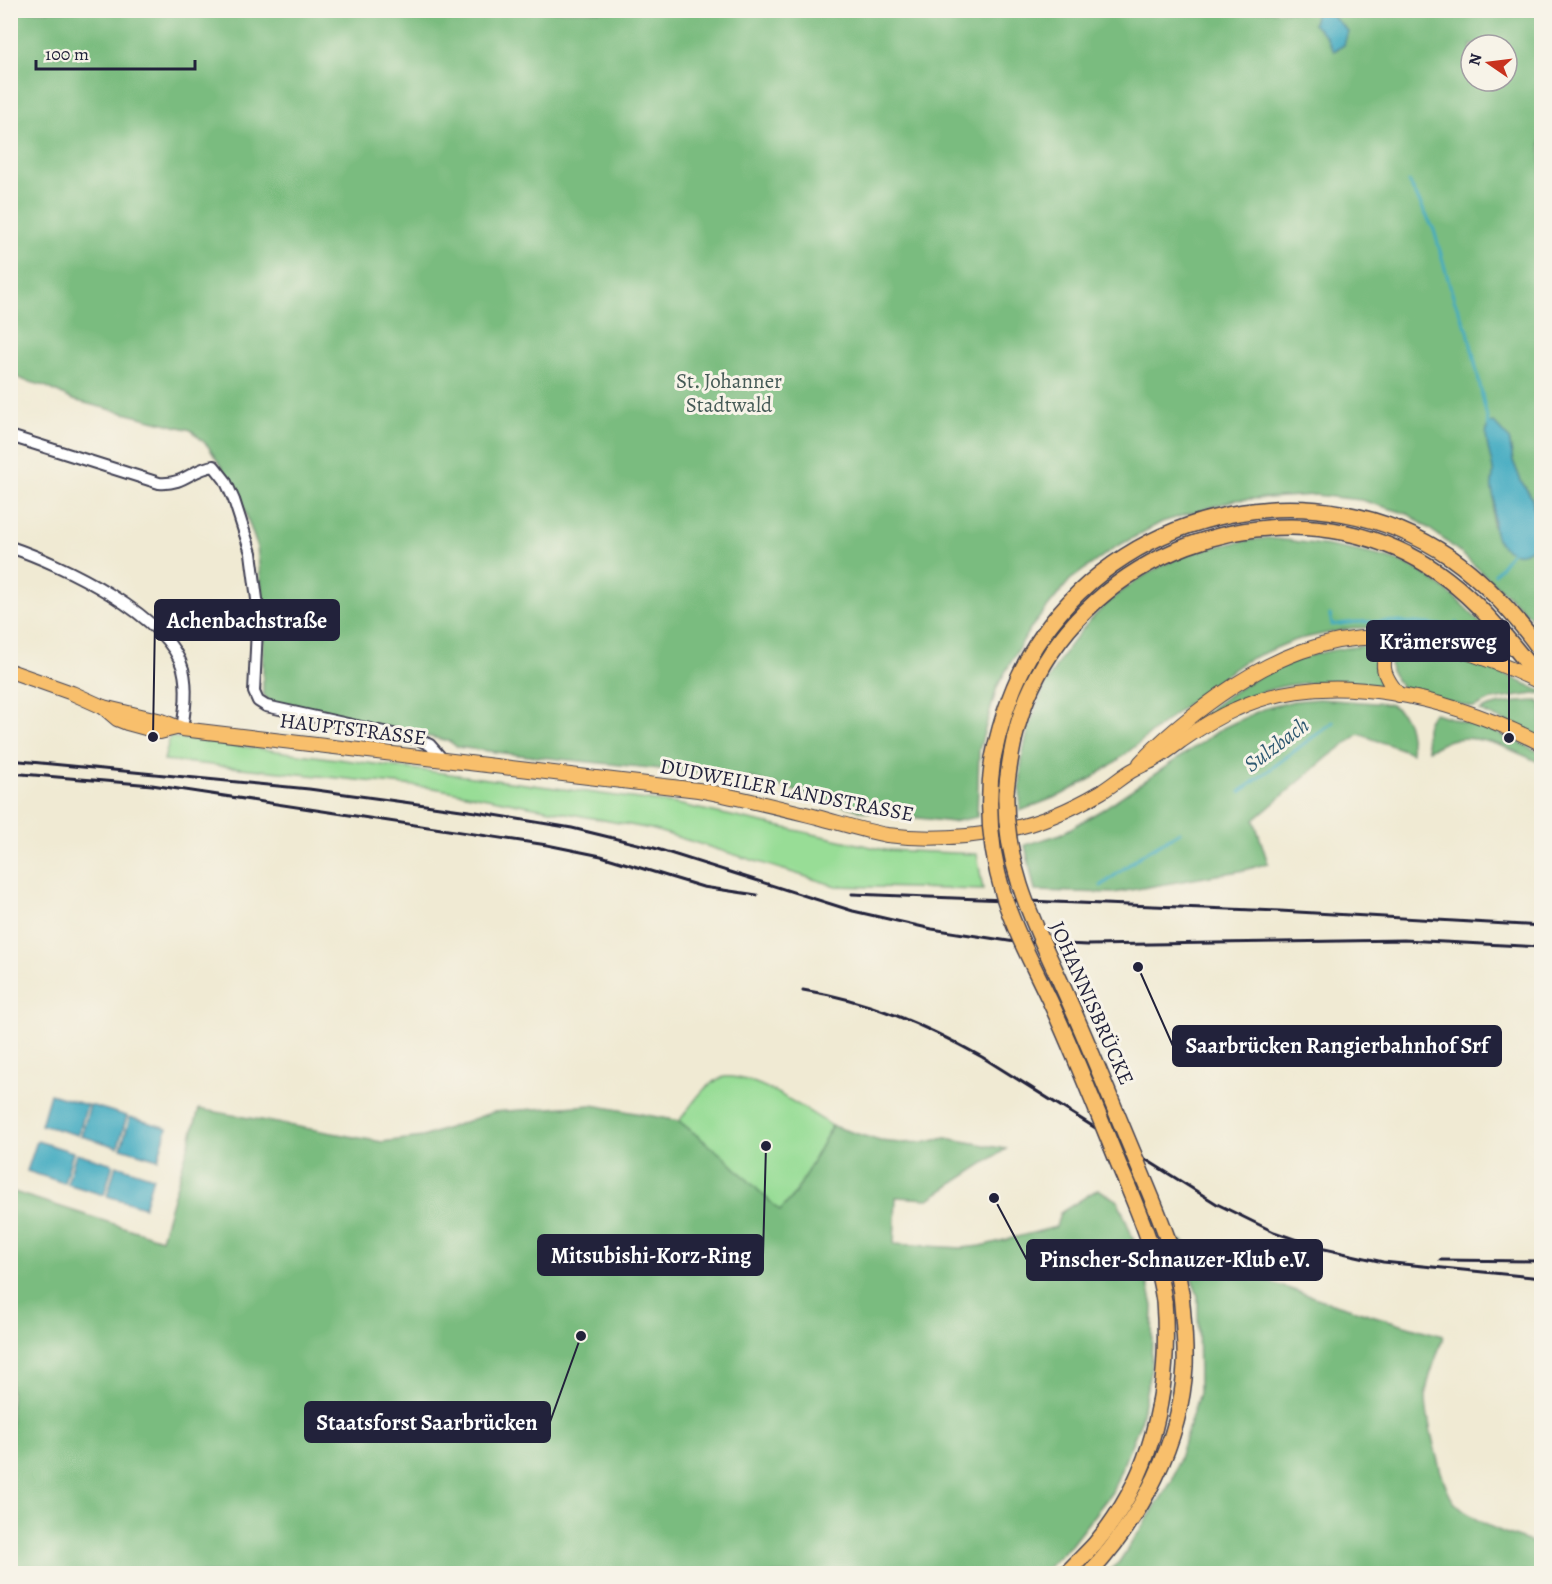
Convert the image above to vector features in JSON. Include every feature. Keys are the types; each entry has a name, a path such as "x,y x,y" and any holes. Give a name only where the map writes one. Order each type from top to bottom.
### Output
{"highway":[{"name":"JOHANNISBRÜCKE","path":"1066,1574 1095,1544 1118,1511 1140,1472 1162,1400 1167,1335 1164,1301 1152,1249 1139,1212 1005,898 995,863 991,831 990,780 993,758 1003,715 1026,663 1042,636 1076,596 1119,560 1144,545 1195,523 1222,515 1275,508 1300,508 1355,516 1382,524 1428,544 1471,573 1500,600 1542,652"},
{"name":"JOHANNISBRÜCKE","path":"1089,1574 1131,1522 1153,1483 1170,1441 1180,1402 1185,1367 1184,1330 1180,1293 1169,1244 1083,1032 1021,893 1012,859 1006,803 1011,753 1018,723 1032,686 1044,665 1077,621 1096,602 1131,574 1174,552 1222,534 1253,528 1311,527 1370,539 1397,549 1441,574 1495,623 1542,683"}],"main road":[{"name":"DUDWEILER LANDSTRASSE","path":"1135,769 1174,730 1243,679 1280,659 1321,645 1349,639 1404,638 1456,649 1542,683"},
{"path":"1399,695 1385,675 1382,661 1390,648 1404,638"},
{"name":"HAUPTSTRASSE","path":"10,671 58,687 103,707 162,721 179,729 525,770"},
{"name":"DUDWEILER LANDSTRASSE","path":"525,770 605,778 724,795 885,834 940,838 1006,830 1076,806 1228,713 1276,695 1296,691 1341,689 1399,695 1456,708 1542,744"}],"street":[{"path":"10,436 159,483 178,483 204,468 214,466 225,480 238,510 251,553 258,607 254,692 258,701 266,706 311,718 420,740 430,745 444,760"},
{"path":"10,547 49,561 72,573 136,611 156,627 168,640 183,669 186,687 179,729"}],"green space":[{"name":"St. Johanner Stadtwald","path":"10,11 1541,11 1541,631 1529,615 1438,535 1408,514 1361,500 1315,495 1235,500 1162,522 1114,548 1070,580 1029,630 997,687 979,750 977,817 952,822 862,811 752,778 457,747 449,741 271,703 263,694 263,603 257,546 239,494 208,446 191,430 73,400 45,386 11,374","holes":["1509,439 1513,461 1521,481 1532,498 1535,511 1516,553 1505,547 1492,524 1494,473 1491,458"]},
{"path":"1268,538 1361,552 1408,565 1441,586 1457,600 1510,657 1449,635 1404,627 1352,628 1295,640 1245,661 1092,778 1061,795 1020,811 1021,763 1032,719 1056,666 1092,619 1113,598 1137,580 1163,565 1214,547"},
{"path":"1384,645 1377,665 1381,686 1318,683 1283,686 1243,700 1193,727 1191,724 1236,690 1294,661 1328,651"},
{"path":"1405,647 1423,648 1458,656 1509,676 1541,693 1491,700 1474,708 1404,689 1391,672 1390,661 1396,651"},
{"path":"1319,699 1389,704 1396,708 1408,724 1412,753 1359,734 1328,757 1254,820 1268,863 1245,870 1114,893 1035,891 1025,845 1061,834 1100,811 1223,728 1263,709 1294,701"},
{"path":"1538,701 1541,705 1541,737 1480,711 1501,704"},
{"path":"1435,713 1504,735 1505,740 1513,743 1517,741 1541,753 1541,763 1497,744 1473,739 1450,740 1428,750 1427,725 1428,720"},
{"path":"170,737 677,804 885,850 977,854 983,890 836,886 651,829 434,788 164,760"},
{"path":"724,1077 750,1081 765,1087 832,1126 795,1194 780,1212 724,1157 679,1121 704,1090 716,1080"},
{"path":"592,1105 679,1121 724,1157 780,1211 795,1194 832,1126 880,1141 926,1142 946,1138 1006,1149 929,1199 896,1197 894,1244 961,1248 981,1246 1056,1227 1060,1213 1098,1189 1118,1201 1143,1263 1153,1306 1151,1367 1140,1423 1112,1492 1071,1545 1041,1574 11,1573 11,1191 161,1239 199,1109 382,1142 423,1137 493,1112"},
{"path":"1178,1239 1234,1268 1273,1283 1443,1336 1429,1380 1426,1403 1431,1433 1445,1484 1456,1504 1473,1518 1538,1544 1541,1530 1541,1573 1106,1573 1119,1562 1172,1481 1199,1393 1198,1296"}],"water":[{"path":"1316,11 1327,11 1348,31 1344,45 1334,51 1325,35 1313,24"},
{"path":"1494,423 1509,439 1513,461 1521,481 1532,498 1539,539 1524,553 1507,550 1500,545 1494,531 1493,472 1486,436 1488,424"},
{"path":"50,1094 87,1105 78,1135 41,1125"},
{"path":"90,1105 127,1116 118,1147 81,1136"},
{"path":"130,1117 167,1128 158,1159 121,1148"},
{"path":"37,1141 73,1152 64,1183 27,1171"},
{"path":"76,1153 113,1164 104,1195 67,1184"},
{"path":"116,1165 153,1177 144,1207 107,1196"}],"waterway":[{"path":"1409,182 1434,230 1454,300 1468,331 1489,427"},
{"path":"1495,574 1514,549"},
{"path":"1330,615 1332,625 1404,622 1452,626 1457,623"},
{"name":"Sulzbach","path":"1240,792 1333,722"},
{"name":"Sulzbach","path":"1101,886 1143,854 1180,832"}],"railway":[{"path":"10,760 309,789 572,828 654,848 853,911 932,929 1015,942 1088,945 1404,940 1542,947"},
{"path":"10,773 152,785 547,845 601,856 703,887 757,895"},
{"path":"852,894 1280,911 1542,926"},
{"path":"803,990 850,1000 896,1015 961,1045 1217,1204 1274,1232 1320,1248 1383,1262 1542,1278"},
{"path":"1440,1260 1542,1261"}],"place":[{"name":"Achenbachstraße","path":"153,737"},
{"name":"Krämersweg","path":"1509,738"},
{"name":"Saarbrücken Rangierbahnhof Srf","path":"1138,967"},
{"name":"Mitsubishi-Korz-Ring","path":"766,1146"},
{"name":"Pinscher-Schnauzer-Klub e.V.","path":"994,1198"},
{"name":"Staatsforst Saarbrücken","path":"581,1336"}]}
